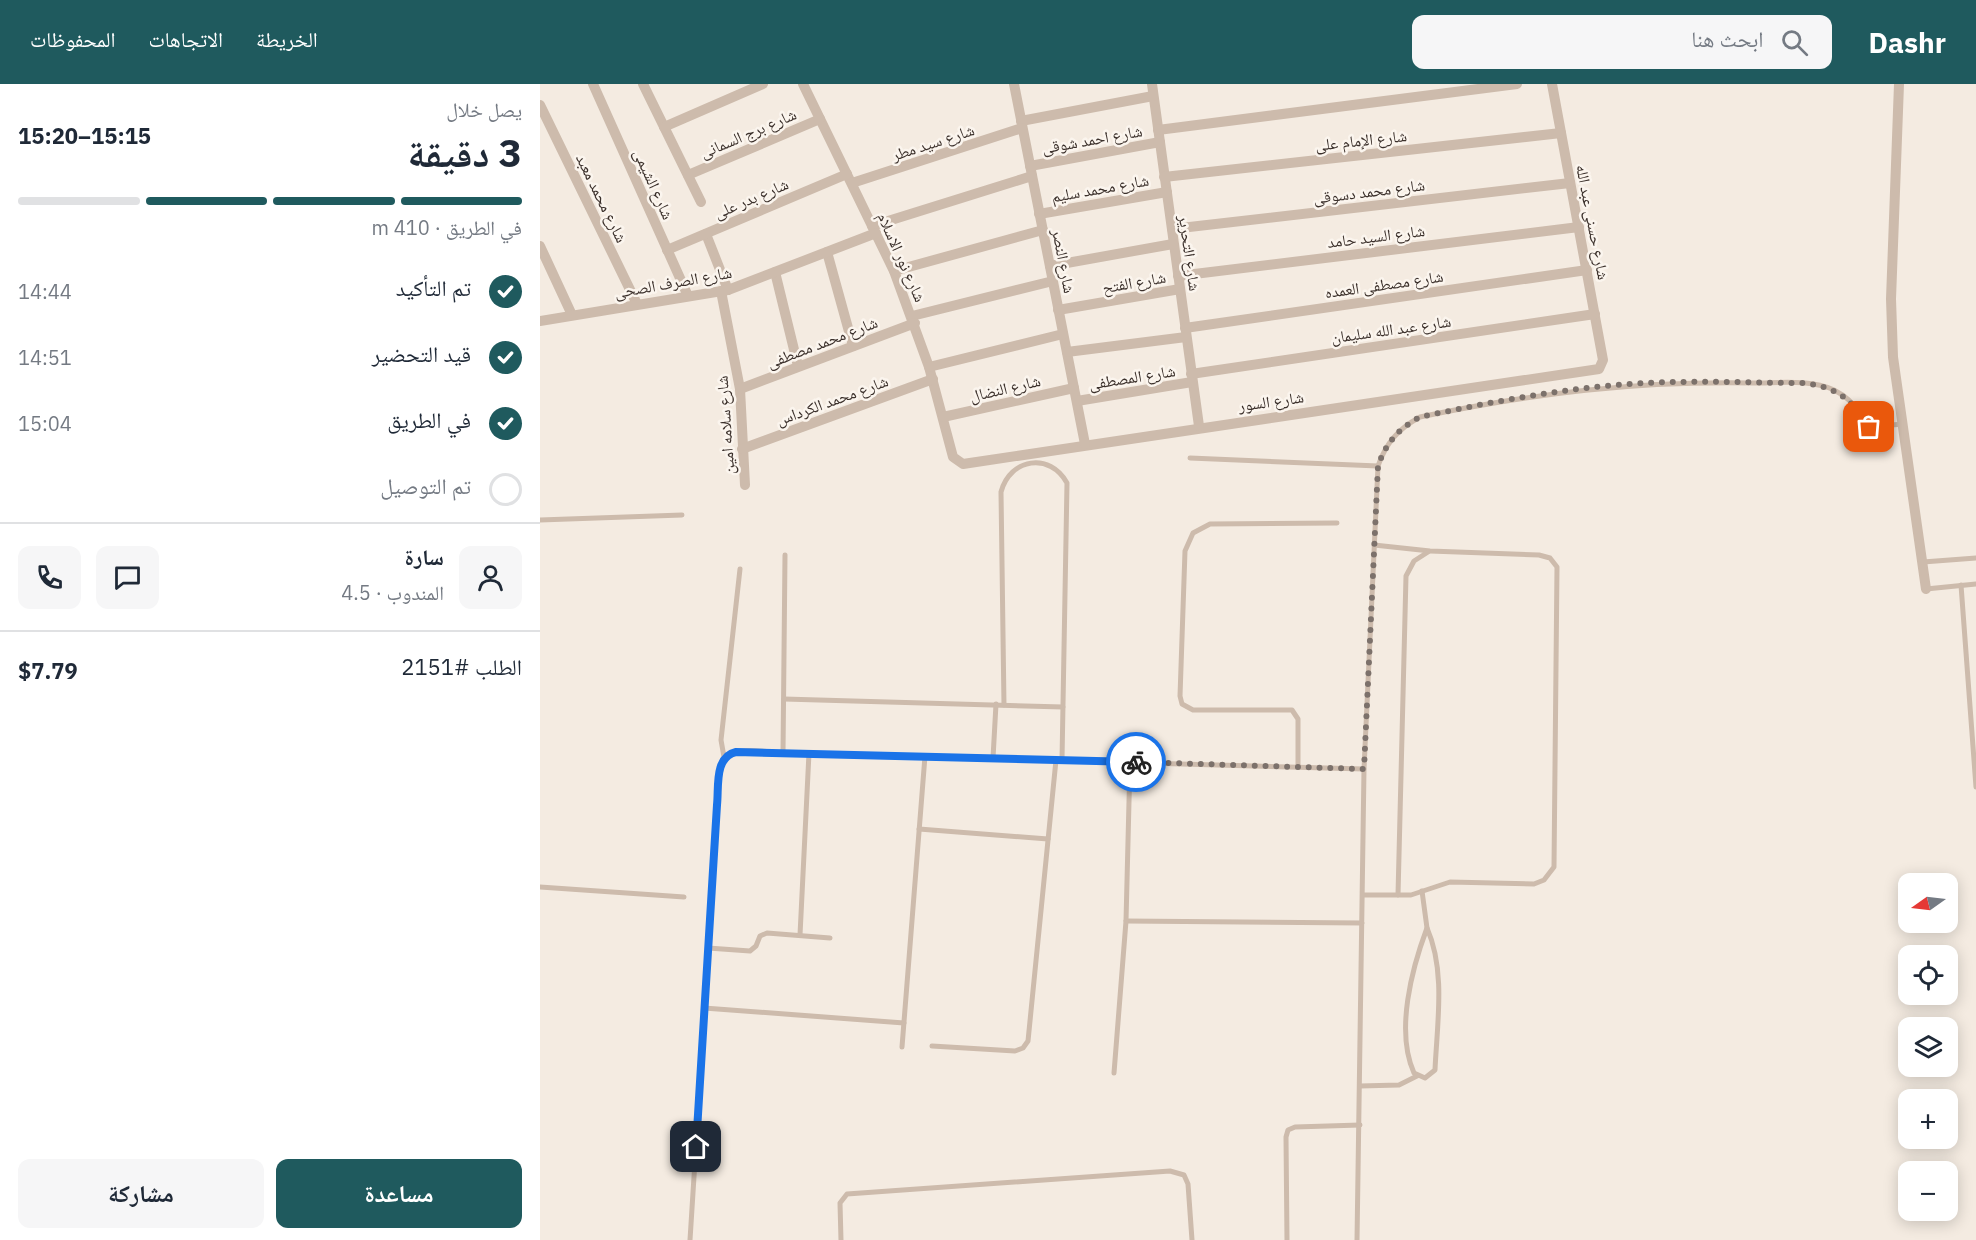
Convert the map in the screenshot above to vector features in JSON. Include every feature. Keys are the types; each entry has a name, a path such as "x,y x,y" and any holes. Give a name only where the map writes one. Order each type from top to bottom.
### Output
{"street":[{"name":"شارع الشيمى","path":"593,84 688,296"},
{"path":"643,84 701,202"},
{"path":"664,128 763,84"},
{"name":"شارع نور الاسلام","path":"803,84 894,271 933,379 952,451"},
{"name":"شارع النصر","path":"1014,84 1085,444"},
{"name":"شارع التحرير","path":"1152,84 1198,426"},
{"path":"1158,129 1518,84"},
{"name":"شارع حسنى عبد الله","path":"1552,84 1595,314 1602,366"},
{"path":"1899,84 1891,299 1893,357 1926,589"},
{"name":"شارع سيد مطر","path":"850,179 1022,124 1154,96"},
{"name":"شارع محمد معبد","path":"540,105 637,304"},
{"name":"شارع برج السمانى","path":"688,175 820,119"},
{"name":"شارع الإمام على","path":"1164,177 1561,133"},
{"name":"شارع احمد شوقى","path":"874,230 1031,171 1160,141"},
{"name":"شارع بدر على","path":"667,250 850,179"},
{"name":"شارع محمد دسوقى","path":"1172,229 1570,183"},
{"name":"شارع محمد سليم","path":"1039,214 1167,192"},
{"name":"شارع السيد حامد","path":"1178,276 1578,226"},
{"name":"شارع الصرف الصحى","path":"540,321 725,291 827,252 874,230"},
{"path":"894,271 1043,230"},
{"name":"شارع سلامه امين","path":"706,234 725,291 740,389 745,485"},
{"path":"1050,266 1173,244"},
{"path":"540,246 572,315"},
{"path":"827,252 853,346"},
{"name":"شارع مصطفى العمده","path":"1067,352 1587,270"},
{"path":"776,272 798,366"},
{"name":"شارع محمد مصطفى","path":"740,389 853,346 913,320 1053,281"},
{"name":"شارع الفتح","path":"1058,310 1180,289"},
{"name":"شارع عبد الله سليمان","path":"1192,378 1595,314"},
{"path":"929,367 1063,334"},
{"name":"شارع السور","path":"952,451 956,461 963,464 1198,426 1595,370 1602,366"},
{"name":"شارع المصطفى","path":"1077,401 1192,378"},
{"name":"شارع محمد الكرداس","path":"742,449 933,379"},
{"name":"شارع النضال","path":"943,417 1074,388"}],"lane":[{"path":"1357,1240 1364,769 1374,545 1378,466 1393,437 1420,417 1508,399 1618,386 1677,382 1818,384 1849,399 1869,427 1873,448"},
{"path":"1869,427 1903,424"},
{"path":"1190,458 1378,466"},
{"path":"933,1046 1010,1052 1026,1045 1030,1036 1063,707 1067,483 1052,466 1038,462 1016,468 1006,478 1001,492 1004,705"},
{"path":"540,520 682,515"},
{"path":"1298,767 1298,719 1292,710 1193,710 1182,704 1180,696 1185,550 1193,533 1210,524 1338,523"},
{"path":"1363,895 1398,896 1450,882 1539,883 1552,872 1554,855 1557,567 1550,558 1539,555 1430,552 1374,545"},
{"path":"1398,896 1407,576 1414,561 1430,552"},
{"path":"783,753 785,555"},
{"path":"1923,562 1976,558"},
{"path":"690,1240 720,766 724,757 721,740 740,568"},
{"path":"1926,589 1976,584"},
{"path":"1961,585 1976,787"},
{"path":"784,699 1063,707"},
{"path":"993,758 996,704"},
{"path":"724,757 736,752 809,753 1364,769"},
{"path":"800,935 809,753"},
{"path":"902,1047 925,756"},
{"path":"1114,1073 1126,921 1130,762"},
{"path":"919,829 1048,839"},
{"path":"540,887 684,897"},
{"path":"1360,1086 1399,1085 1417,1076 1429,1077 1435,1070 1438,971 1434,947 1427,928 1422,891"},
{"path":"1126,921 1362,923"},
{"path":"1417,1076 1410,1064 1406,1047 1410,981 1427,928"},
{"path":"708,948 746,951 753,949 763,933 830,938"},
{"path":"705,1008 904,1023"},
{"path":"1287,1240 1286,1137 1288,1130 1295,1127 1360,1125"},
{"path":"841,1240 840,1203 848,1194 1170,1171 1184,1175 1188,1184 1192,1240"}],"way so far":[{"path":"1136,762 1364,769 1378,466 1389,442 1408,423 1420,417 1508,399 1618,386 1677,382 1801,383 1818,384 1849,399 1869,427"}],"route":[{"path":"696,1147 717,805 720,766 724,757 736,752 1136,762"}]}
